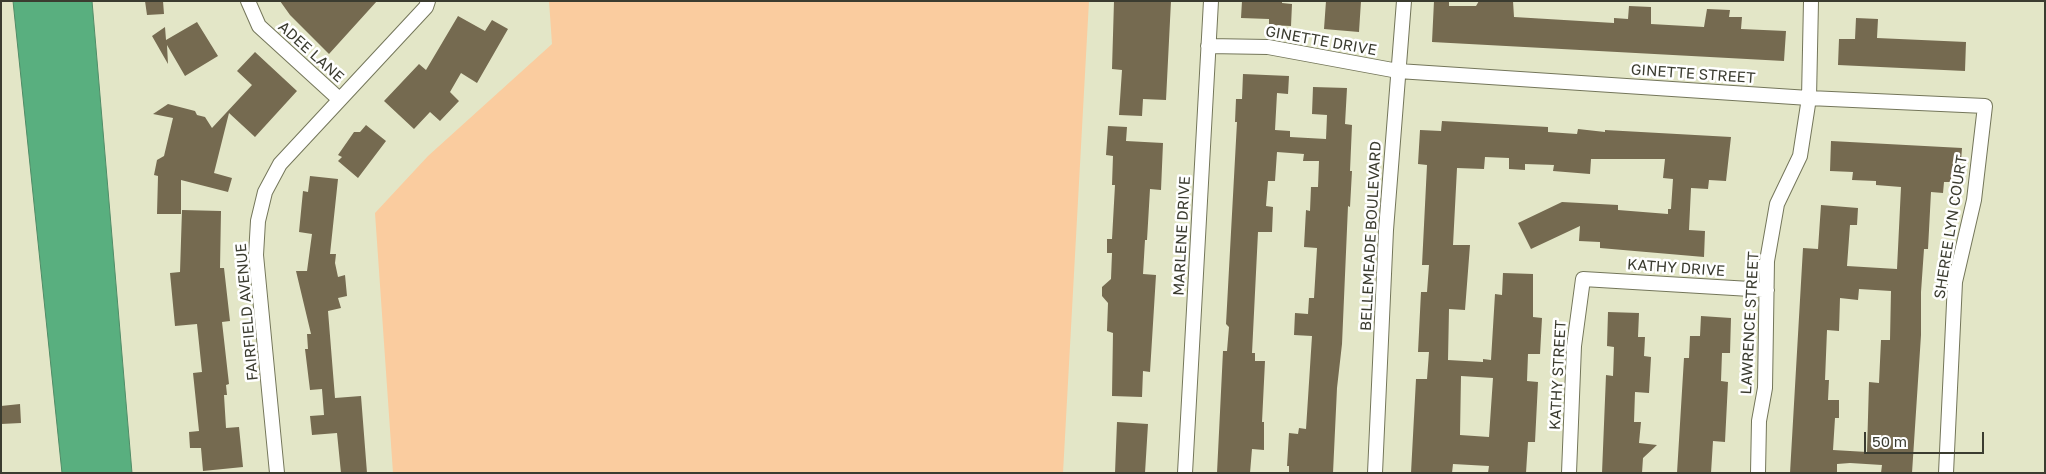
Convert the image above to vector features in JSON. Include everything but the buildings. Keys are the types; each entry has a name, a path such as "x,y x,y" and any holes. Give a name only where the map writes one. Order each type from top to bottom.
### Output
{"street":[{"name":"ADEE LANE","path":"248,1 259,26 339,99"},
{"name":"FAIRFIELD AVENUE","path":"278,473 256,255 258,221 265,192 280,164 426,6 428,1"},
{"name":"MARLENE DRIVE","path":"1185,473 1211,1"},
{"name":"BELLEMEADE BOULEVARD","path":"1375,473 1386,230 1404,1"},
{"name":"LAWRENCE STREET","path":"1758,473 1759,421 1765,388 1766,261 1777,204 1800,156 1809,98 1810,1"},
{"name":"GINETTE DRIVE","path":"1208,46 1268,47 1398,72"},
{"name":"GINETTE STREET","path":"1398,72 1809,98 1985,106"},
{"name":"SHEREE LYN COURT","path":"1946,473 1955,282 1974,200 1985,106"},
{"name":"KATHY DRIVE","path":"1583,279 1766,290"},
{"name":"KATHY STREET","path":"1569,473 1574,346 1578,304 1583,279"}],"shaded area":[{"path":"13,1 92,1 132,473 62,473"},
{"path":"549,1 1089,1 1063,473 393,473 375,213 428,156 552,44"}]}
